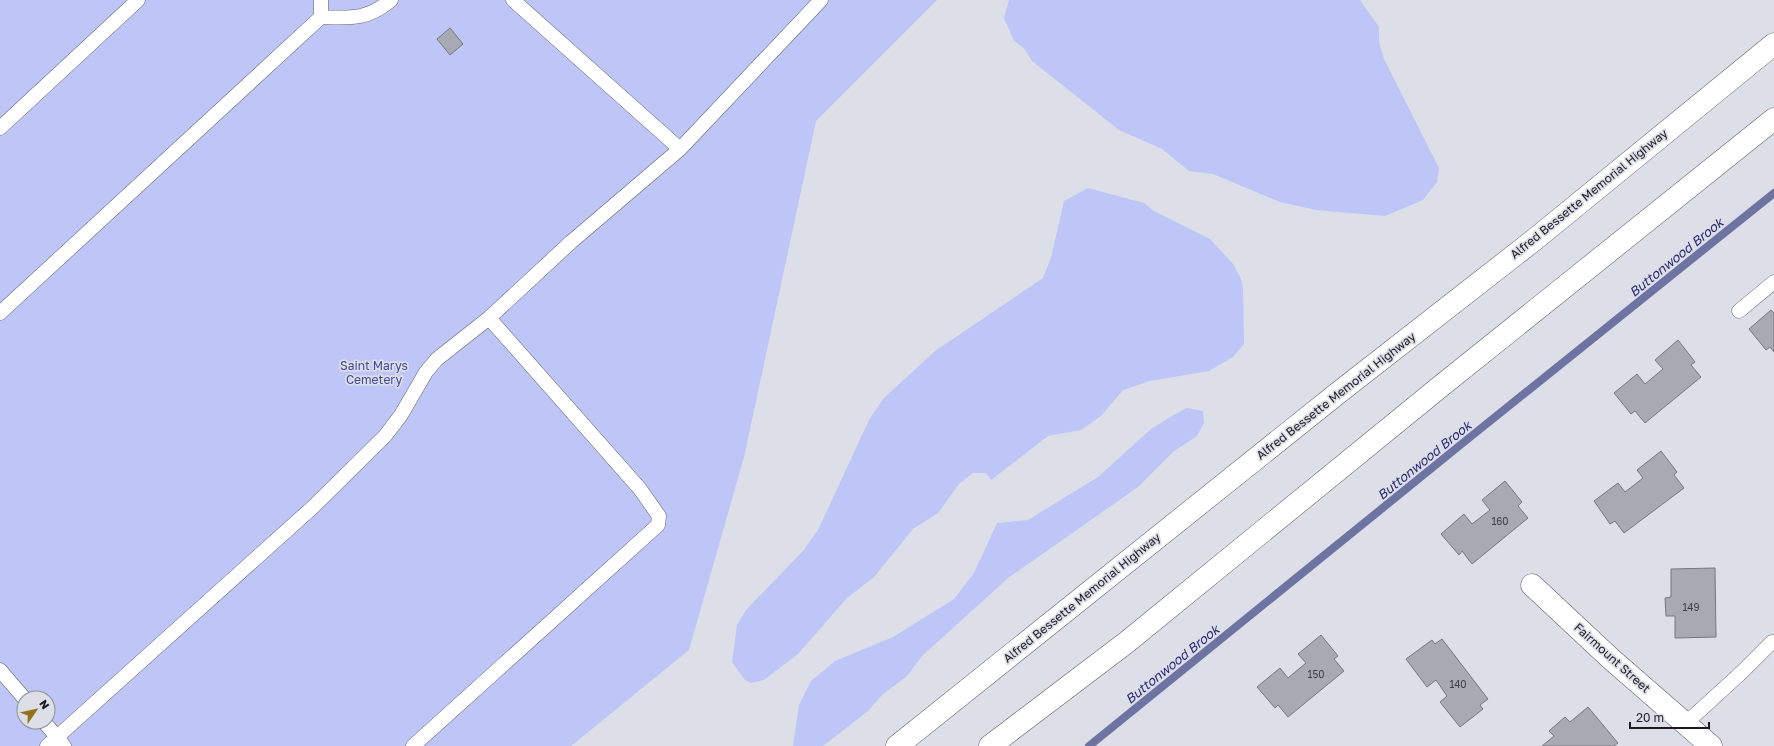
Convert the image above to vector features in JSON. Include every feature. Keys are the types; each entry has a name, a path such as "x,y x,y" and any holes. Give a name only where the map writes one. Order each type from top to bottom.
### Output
{"main road":[{"name":"Alfred Bessette Memorial Highway","path":"897,746 1332,398 1534,240 1774,44"},
{"path":"990,746 1162,613 1447,381 1774,119"},
{"name":"Fairmount Street","path":"1532,585 1610,658 1711,746"}],"lane":[{"path":"0,128 138,0"},
{"path":"321,0 321,17"},
{"path":"0,314 321,17 345,18 367,16 382,8 392,0"},
{"path":"513,0 680,149"},
{"path":"49,730 56,743 324,496 385,436 401,414 426,372 438,359 489,318 571,242 680,149 821,0"},
{"path":"1739,311 1774,282"},
{"path":"413,746 658,525 659,516 644,495 489,318"},
{"path":"1685,724 1742,672 1772,642"},
{"path":"0,670 17,690"}],"green space":[{"name":"Saint Marys Cemetery","path":"0,0 937,0 816,121 744,457 689,650 571,746 0,746"},
{"path":"1009,0 1360,0 1379,27 1379,42 1384,59 1439,168 1437,182 1423,200 1385,216 1316,210 1280,202 1213,174 1189,171 1162,149 1119,130 1032,61 1024,48 1014,41 1004,18"},
{"path":"1088,188 1144,203 1154,211 1210,239 1233,264 1241,279 1243,289 1244,344 1233,357 1209,371 1150,381 1123,390 1101,416 1081,430 1048,436 991,480 986,473 973,473 959,484 938,513 913,529 874,577 847,598 798,654 764,680 751,683 745,680 732,662 737,625 746,610 803,551 818,530 869,420 883,399 935,351 1043,278 1051,258 1064,201"},
{"path":"1187,408 1203,411 1204,423 1197,436 1173,452 1138,487 1008,578 922,656 907,676 882,695 868,711 823,746 793,746 799,705 811,681 835,661 893,637 954,599 974,573 997,523 1028,520 1098,477 1151,429"}],"building":[{"path":"450,28 463,44 450,55 437,39"},
{"path":"1771,310 1774,313 1774,352 1770,347 1766,350 1749,329"},
{"path":"1678,340 1695,362 1691,365 1701,377 1645,423 1635,411 1631,414 1614,393 1637,374 1645,384 1663,369 1655,360"},
{"path":"1661,451 1677,472 1674,475 1684,488 1624,533 1615,521 1610,524 1594,501 1618,483 1625,492 1643,478 1637,470"},
{"path":"1505,481 1522,502 1518,506 1528,518 1472,564 1462,551 1459,555 1441,534 1464,514 1472,524 1490,510 1482,500"},
{"path":"1715,568 1716,637 1675,638 1675,616 1666,616 1665,598 1671,597 1671,569"},
{"path":"1321,635 1338,656 1334,659 1344,671 1288,717 1278,705 1275,708 1257,687 1280,668 1288,678 1306,663 1298,654"},
{"path":"1442,639 1488,699 1480,705 1483,709 1460,727 1440,702 1447,696 1436,680 1427,687 1406,659 1432,640 1435,644"},
{"path":"1588,707 1618,743 1614,746 1542,746 1554,736 1549,731 1565,717 1570,722"}],"waterway":[{"name":"Buttonwood Brook","path":"1089,746 1774,193"}]}
